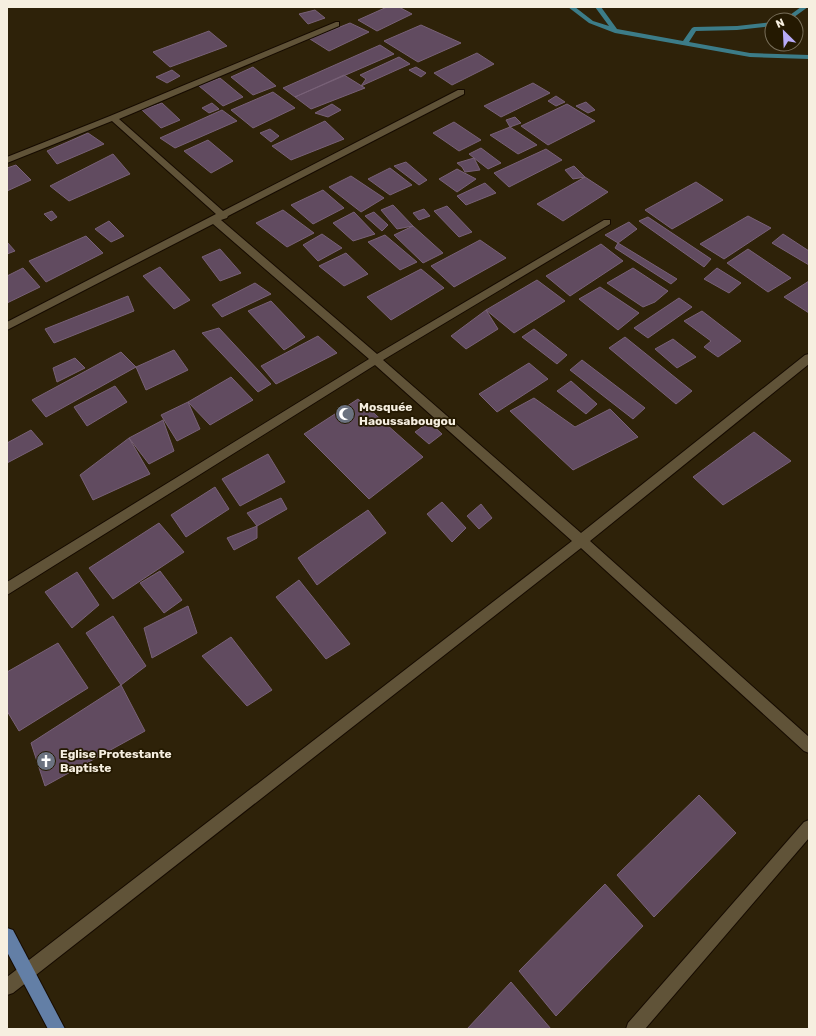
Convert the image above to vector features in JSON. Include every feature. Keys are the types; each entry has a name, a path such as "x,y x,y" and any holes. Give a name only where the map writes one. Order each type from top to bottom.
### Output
{"main road":[{"path":"7,936 57,1029"}],"street":[{"path":"7,160 113,118 336,24"},
{"path":"7,326 220,218 461,92"},
{"path":"113,118 220,218 582,540 809,746"},
{"path":"7,589 377,359 607,222"},
{"path":"7,987 582,540 809,358"},
{"path":"634,1029 809,827"}],"building":[{"path":"387,7 399,7 412,14 377,31 358,20"},
{"path":"315,10 325,18 308,24 299,14"},
{"path":"350,23 369,32 329,51 310,39"},
{"path":"421,25 461,43 418,62 384,41"},
{"path":"209,31 227,46 170,67 153,52"},
{"path":"380,45 394,54 295,97 283,88"},
{"path":"477,53 494,64 452,85 434,73"},
{"path":"399,57 410,64 361,86 366,79 360,75"},
{"path":"253,67 276,86 253,95 231,77"},
{"path":"416,67 426,73 421,77 409,70"},
{"path":"172,70 180,76 167,83 156,77"},
{"path":"344,75 365,88 311,109 295,97"},
{"path":"220,78 243,97 223,106 199,86"},
{"path":"533,83 550,93 501,117 484,106"},
{"path":"273,92 295,108 253,128 231,110"},
{"path":"556,96 565,102 556,106 548,101"},
{"path":"586,102 595,110 588,113 576,106"},
{"path":"162,103 180,120 161,128 142,110"},
{"path":"212,103 219,109 209,113 202,108"},
{"path":"332,104 341,110 328,117 315,113"},
{"path":"567,104 595,121 548,145 521,126"},
{"path":"222,110 237,121 175,148 160,138"},
{"path":"515,117 521,123 510,127 506,120"},
{"path":"325,121 344,139 291,160 272,146"},
{"path":"454,122 481,140 459,151 433,133"},
{"path":"510,127 537,145 518,154 490,135"},
{"path":"270,129 279,136 271,142 260,133"},
{"path":"88,133 104,144 57,164 47,151"},
{"path":"208,140 233,161 211,173 184,151"},
{"path":"481,148 501,163 488,169 469,154"},
{"path":"546,149 562,160 509,187 494,173"},
{"path":"113,154 130,174 69,201 50,186"},
{"path":"474,158 480,170 465,172 457,163"},
{"path":"406,162 427,180 419,185 394,166"},
{"path":"16,165 31,180 7,191 7,168"},
{"path":"574,166 585,177 573,179 565,170"},
{"path":"390,168 412,185 390,195 368,179"},
{"path":"457,169 476,179 457,192 439,179"},
{"path":"351,176 384,198 361,212 329,187"},
{"path":"585,177 608,192 563,221 537,204"},
{"path":"696,182 723,200 672,229 645,210"},
{"path":"485,183 496,193 466,205 457,196"},
{"path":"323,190 344,208 313,224 291,205"},
{"path":"393,205 413,226 397,229 381,210"},
{"path":"447,206 472,232 459,237 434,211"},
{"path":"424,209 430,216 419,220 413,213"},
{"path":"283,210 314,233 287,247 256,223"},
{"path":"52,211 57,217 51,221 44,214"},
{"path":"354,212 375,234 353,241 333,223"},
{"path":"374,212 388,225 382,231 365,216"},
{"path":"748,216 771,228 724,259 700,244"},
{"path":"648,217 711,259 704,267 639,221"},
{"path":"109,221 124,236 111,242 95,229"},
{"path":"629,222 637,229 618,243 605,235"},
{"path":"413,226 443,253 423,263 394,235"},
{"path":"322,234 342,248 318,261 303,245"},
{"path":"783,234 809,251 809,265 772,243"},
{"path":"385,235 417,262 400,270 368,242"},
{"path":"86,236 103,253 46,282 29,261"},
{"path":"480,240 506,258 454,287 431,266"},
{"path":"7,242 15,251 7,254"},
{"path":"618,243 677,279 671,284 615,248"},
{"path":"601,244 623,261 570,296 546,276"},
{"path":"220,249 241,273 220,281 202,257"},
{"path":"748,249 791,278 768,292 727,263"},
{"path":"346,253 368,274 344,286 319,266"},
{"path":"160,267 190,300 174,309 143,276"},
{"path":"23,268 40,287 7,303 7,276"},
{"path":"633,268 668,291 655,302 643,307 607,283"},
{"path":"717,268 741,283 729,293 704,279"},
{"path":"421,269 444,288 391,320 367,297"},
{"path":"537,280 565,301 514,333 486,310"},
{"path":"809,281 809,313 784,297"},
{"path":"255,283 271,294 222,317 212,305"},
{"path":"600,287 639,313 618,330 579,299"},
{"path":"128,296 134,311 54,343 45,329"},
{"path":"679,298 692,307 648,338 634,328"},
{"path":"271,301 305,337 284,350 248,311"},
{"path":"486,310 498,329 466,349 451,336"},
{"path":"702,311 741,341 718,357 704,347 711,341 684,321"},
{"path":"219,328 271,384 258,392 202,333"},
{"path":"534,329 567,355 557,364 522,337"},
{"path":"318,336 337,353 276,384 261,366"},
{"path":"625,337 692,391 676,404 609,348"},
{"path":"673,339 696,357 677,368 655,349"},
{"path":"174,350 188,370 146,390 136,367"},
{"path":"121,352 136,367 46,417 32,400"},
{"path":"75,358 85,368 57,382 53,368"},
{"path":"582,360 645,408 633,419 570,370"},
{"path":"529,363 548,379 497,412 479,394"},
{"path":"231,377 253,400 210,425 188,402"},
{"path":"571,381 597,404 586,414 557,391"},
{"path":"115,386 127,402 87,426 74,407"},
{"path":"534,398 575,427 610,409 638,437 573,470 510,411"},
{"path":"358,399 423,457 369,499 304,434"},
{"path":"188,402 200,429 177,441 161,415"},
{"path":"163,420 174,451 149,464 129,438"},
{"path":"429,422 442,434 429,444 415,432"},
{"path":"31,430 43,444 7,463 7,443"},
{"path":"754,432 791,461 723,505 693,477"},
{"path":"129,438 150,474 93,500 80,475"},
{"path":"268,454 285,482 240,506 222,479"},
{"path":"215,487 229,509 186,537 171,515"},
{"path":"281,498 287,509 257,526 247,513"},
{"path":"442,502 466,528 452,542 427,514"},
{"path":"481,504 492,518 479,529 467,516"},
{"path":"368,510 386,533 317,585 298,558"},
{"path":"159,523 184,552 113,599 89,568"},
{"path":"257,526 257,538 234,550 227,538"},
{"path":"160,571 182,600 164,613 140,583"},
{"path":"77,572 99,605 72,628 45,592"},
{"path":"299,580 350,644 326,659 276,597"},
{"path":"188,606 197,633 152,658 144,628"},
{"path":"113,616 146,666 121,685 86,633"},
{"path":"231,637 272,690 247,706 202,656"},
{"path":"58,643 88,688 19,731 7,711 7,672"},
{"path":"121,685 145,731 45,786 31,743"},
{"path":"699,795 736,833 654,917 617,875"},
{"path":"605,884 643,926 556,1016 519,971"},
{"path":"511,982 551,1029 467,1029"}],"waterway":[{"path":"571,7 591,22 615,31"},
{"path":"598,7 615,31"},
{"path":"798,12 805,7"},
{"path":"685,43 694,29 737,28 764,25"},
{"path":"615,31 750,55 809,57"}],"place":[{"name":"Mosquée Haoussabougou","path":"345,414"},
{"name":"Eglise Protestante Baptiste","path":"46,761"}]}
